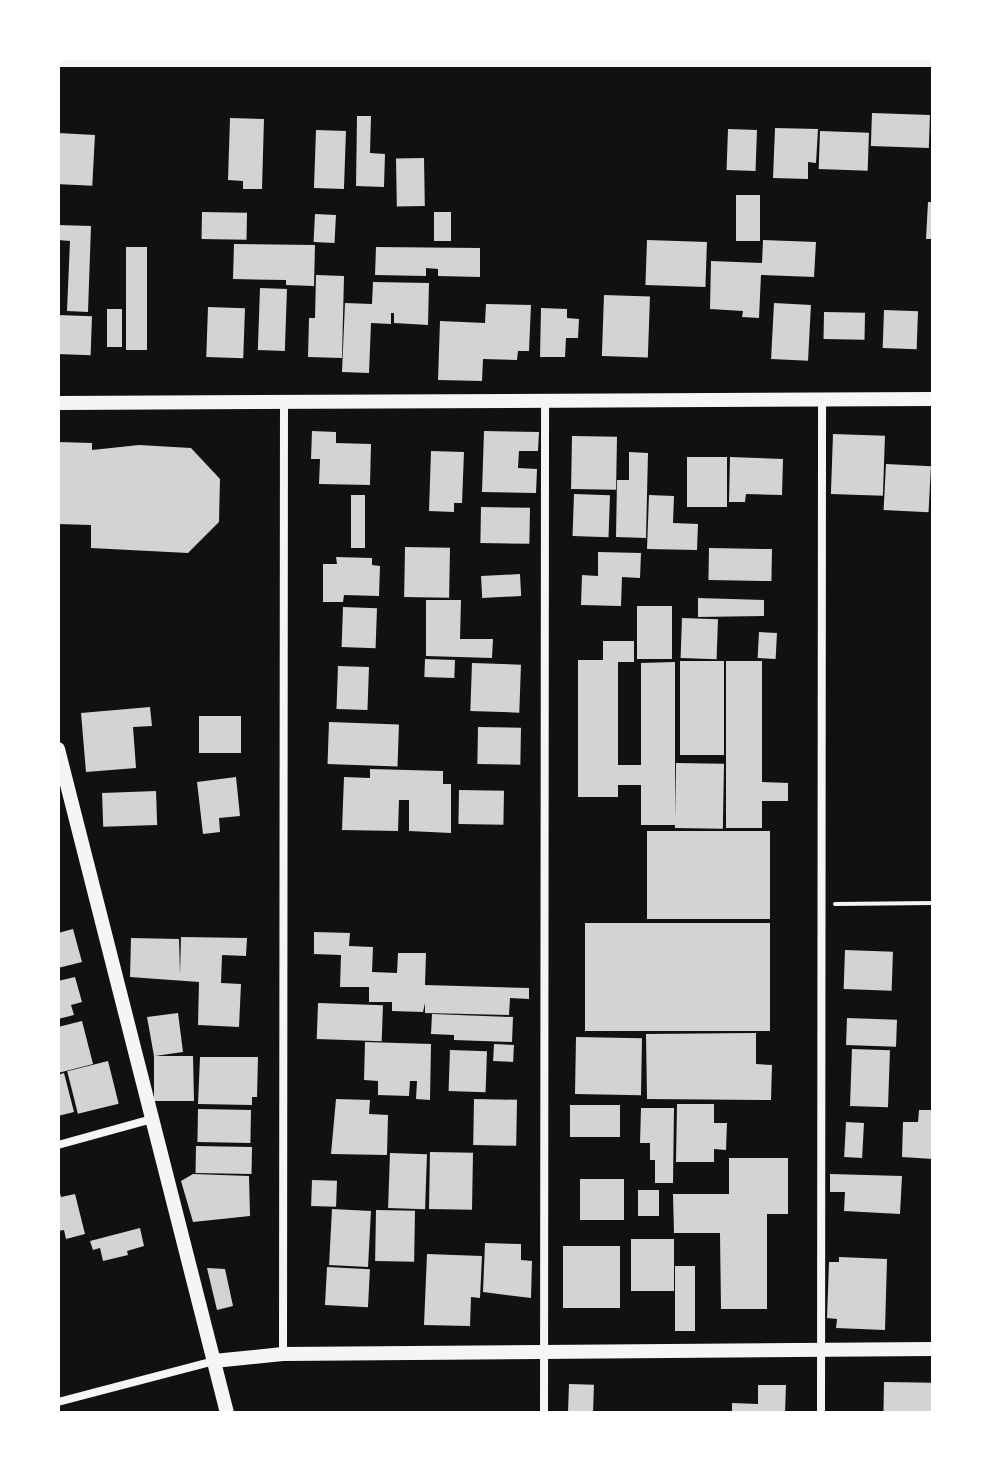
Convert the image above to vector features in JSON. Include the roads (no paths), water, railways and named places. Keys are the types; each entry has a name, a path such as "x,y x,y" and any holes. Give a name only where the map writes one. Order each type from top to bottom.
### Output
{"main road":[{"path":"58,59 933,59"}],"street":[{"path":"58,403 822,402 933,399"},
{"path":"283,1354 284,401"},
{"path":"544,1413 545,401"},
{"path":"821,1413 822,402"},
{"path":"58,749 227,1413"},
{"path":"58,1145 152,1119"},
{"path":"58,1402 214,1361 283,1354 933,1349"}]}
